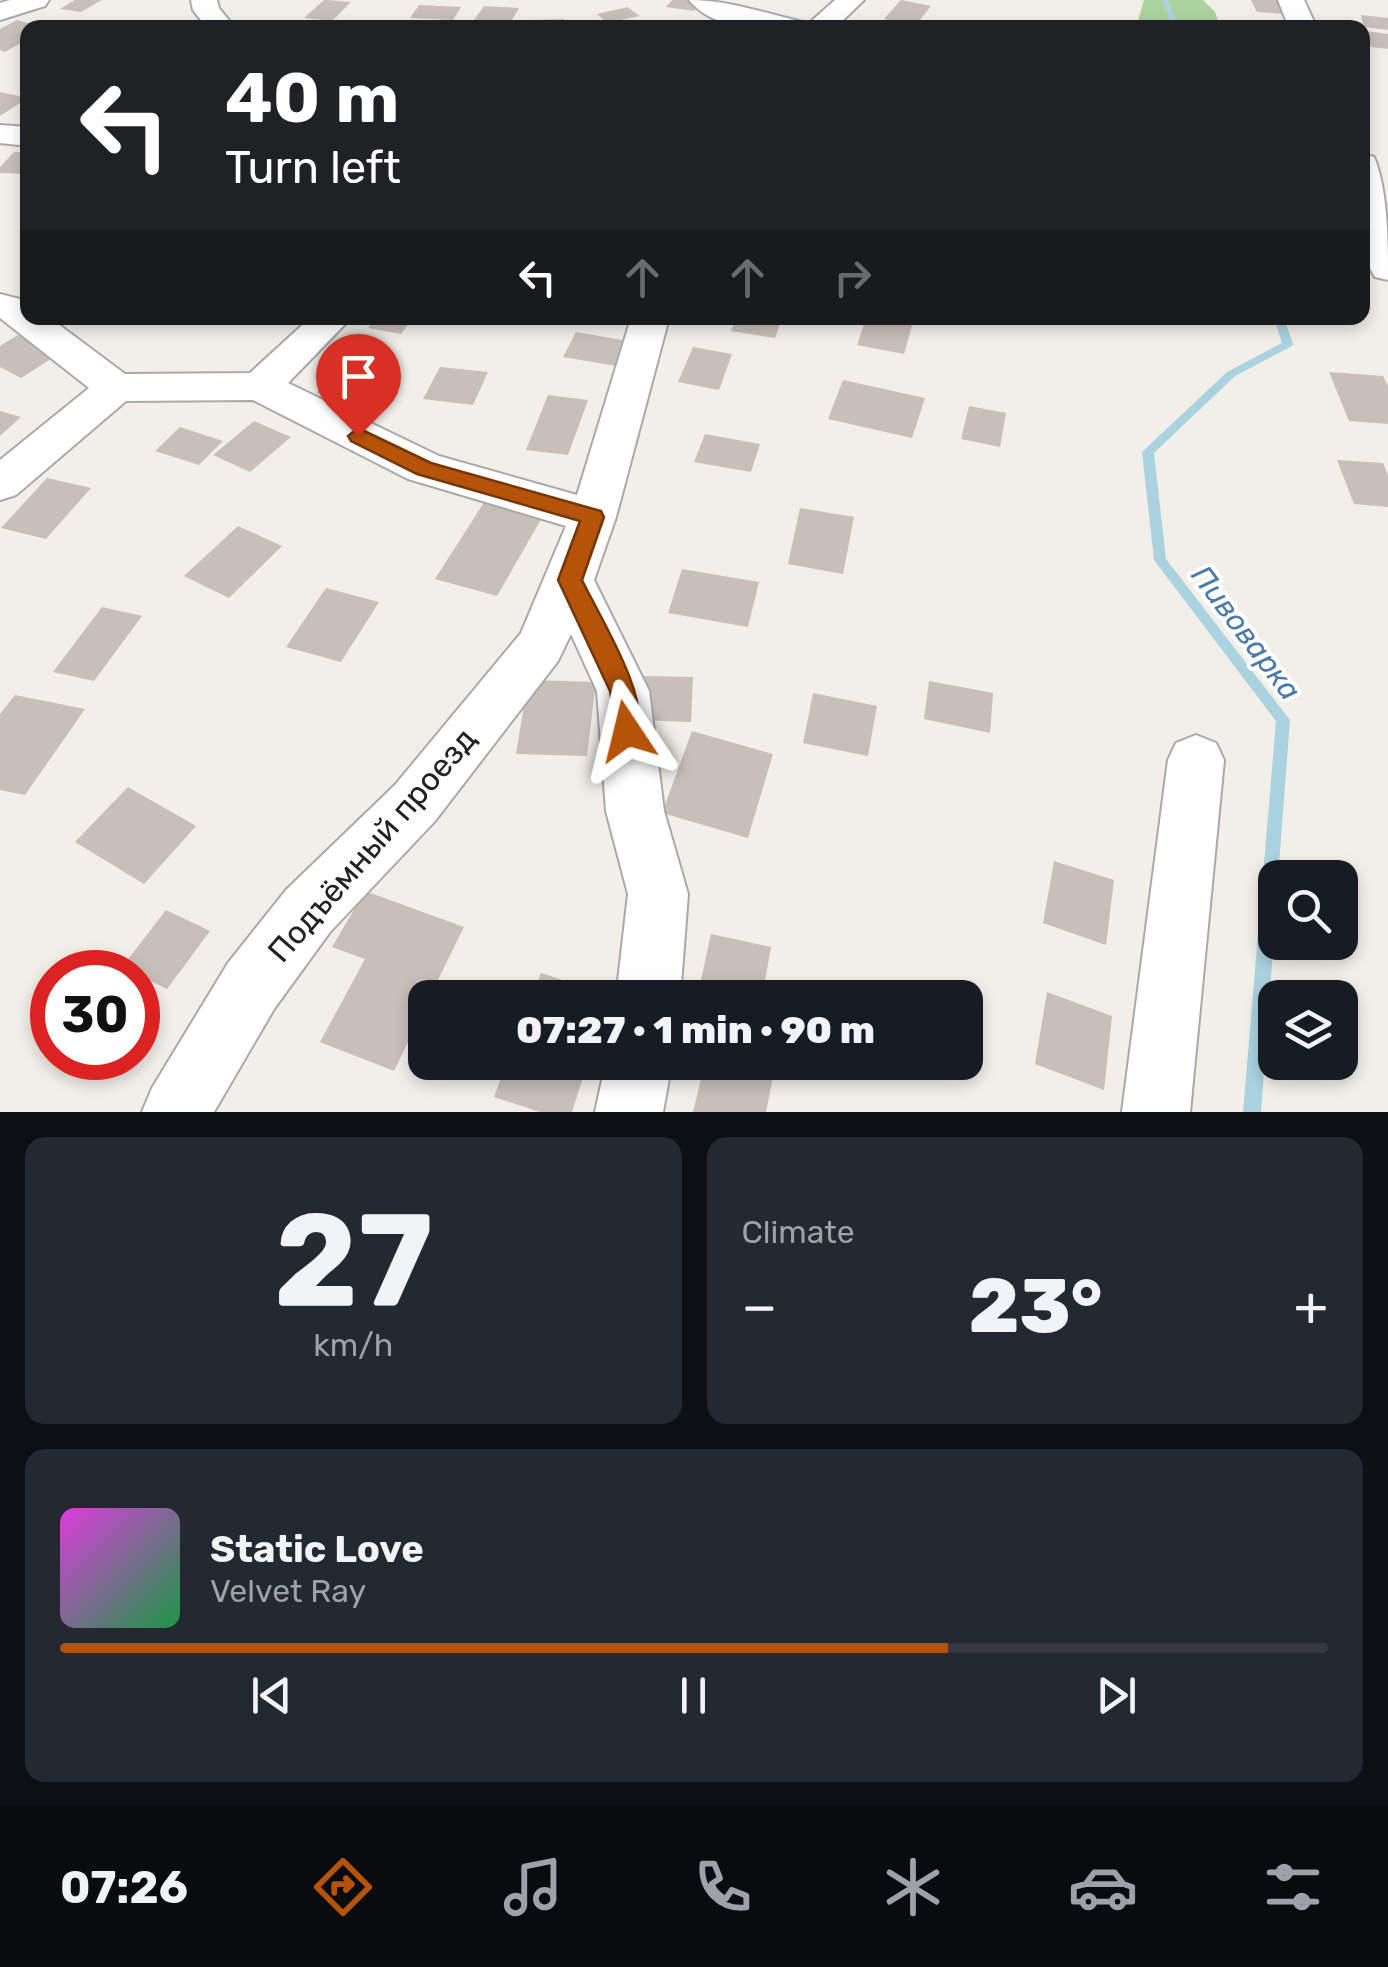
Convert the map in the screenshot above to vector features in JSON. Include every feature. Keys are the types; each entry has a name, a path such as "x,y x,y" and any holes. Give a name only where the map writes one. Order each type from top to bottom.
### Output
{"street":[{"path":"0,12 36,0"},
{"path":"702,0 731,15 755,20"},
{"path":"827,20 851,0"},
{"path":"1370,196 1388,268"},
{"path":"34,325 116,388 260,386 424,468 593,517"},
{"path":"260,386 325,325"},
{"name":"Подъёмный проезд","path":"176,1112 251,986 308,911 416,802 540,646 593,517 648,325"},
{"path":"0,484 116,388"},
{"path":"570,580 623,691 635,811 658,894 650,980"},
{"path":"1156,1112 1196,760"},
{"path":"629,1112 635,1080"}],"green space":[{"path":"1144,0 1203,0 1218,20 1138,20"}],"building":[{"path":"75,0 102,0 81,12 60,9"},
{"path":"324,0 351,2 333,20 304,18"},
{"path":"672,0 701,2 694,11 666,7"},
{"path":"901,0 931,6 920,20 884,19"},
{"path":"1251,0 1277,0 1285,14 1257,12"},
{"path":"419,5 461,7 453,20 410,18"},
{"path":"484,6 519,8 512,20 474,20"},
{"path":"628,7 639,16 604,20 597,14"},
{"path":"1361,15 1388,18 1388,30 1370,28 1370,20 1362,20"},
{"path":"20,21 20,44 5,52 0,50 0,29"},
{"path":"1370,32 1388,34 1388,49 1371,47"},
{"path":"0,92 20,96 20,103 0,116"},
{"path":"14,152 20,152 20,174 0,173 0,167"},
{"path":"370,325 408,325 401,334 368,328"},
{"path":"733,325 780,325 775,338 731,331"},
{"path":"864,325 912,325 904,354 857,345"},
{"path":"576,332 628,341 616,366 563,357"},
{"path":"18,335 57,355 21,378 0,367 0,346"},
{"path":"693,347 732,354 719,390 678,382"},
{"path":"337,362 367,366 348,397 317,393"},
{"path":"440,367 488,372 473,405 423,399"},
{"path":"1329,372 1383,376 1388,386 1388,424 1349,421"},
{"path":"843,380 925,398 912,438 828,419"},
{"path":"548,395 588,400 568,455 526,450"},
{"path":"969,406 1006,413 1000,447 961,439"},
{"path":"0,411 21,417 0,436"},
{"path":"254,421 291,437 250,472 213,455"},
{"path":"180,427 223,441 199,465 155,451"},
{"path":"705,434 760,444 751,472 694,462"},
{"path":"1337,460 1383,463 1388,475 1388,507 1354,504"},
{"path":"47,478 91,488 46,539 1,528"},
{"path":"485,501 543,516 497,596 435,579"},
{"path":"800,508 854,517 843,574 788,564"},
{"path":"238,526 282,546 229,598 184,576"},
{"path":"682,569 759,582 748,627 668,613"},
{"path":"326,588 379,602 341,662 286,647"},
{"path":"102,607 142,616 94,681 53,672"},
{"path":"639,676 693,677 691,722 636,720"},
{"path":"528,680 596,682 587,756 516,754"},
{"path":"929,681 993,693 990,733 924,719"},
{"path":"813,693 877,706 868,756 803,743"},
{"path":"15,695 85,709 25,795 0,790 0,714"},
{"path":"692,731 773,754 748,838 662,813"},
{"path":"128,787 196,826 144,884 75,842"},
{"path":"1054,861 1114,880 1106,945 1043,923"},
{"path":"365,891 464,927 438,980 408,980 408,1042 394,1071 320,1042 365,959 332,947"},
{"path":"166,910 210,931 167,989 160,986 160,950 135,950"},
{"path":"711,934 771,947 765,980 701,980"},
{"path":"541,973 563,980 538,980"},
{"path":"1047,992 1112,1016 1104,1090 1035,1064"},
{"path":"500,1080 582,1080 572,1112 540,1112 494,1097"},
{"path":"701,1080 772,1080 766,1112 693,1112"}],"waterway":[{"name":"Пивоварка","path":"1165,0 1174,20"},
{"name":"Пивоварка","path":"1252,1112 1283,720 1160,560 1148,452 1231,374 1288,344 1281,325"}],"route":[{"path":"358,436 424,468 593,517 570,580 623,691 627,731"}]}
